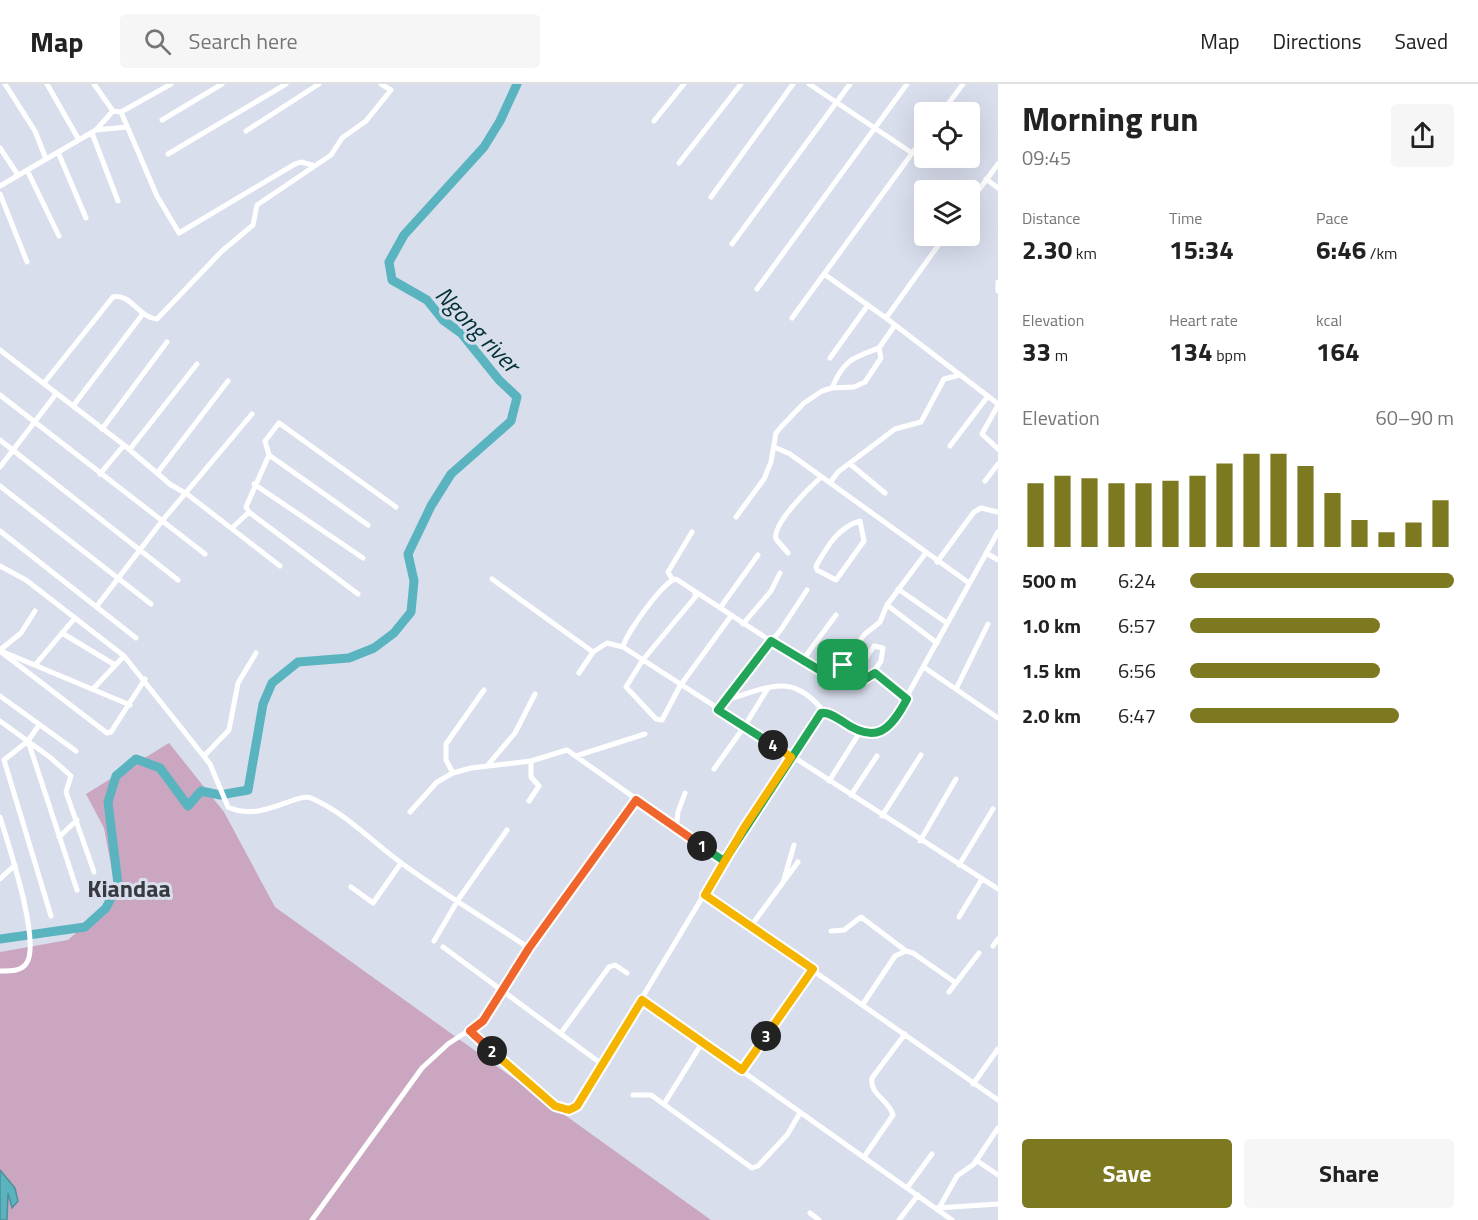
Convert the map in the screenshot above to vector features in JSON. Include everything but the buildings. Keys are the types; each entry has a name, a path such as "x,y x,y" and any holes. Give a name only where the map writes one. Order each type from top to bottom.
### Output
{"street":[{"path":"5,84 34,131 46,159"},
{"path":"46,84 80,140"},
{"path":"103,84 95,86 113,111 121,112 171,84"},
{"path":"162,120 222,84"},
{"path":"168,154 286,84"},
{"path":"246,131 319,84"},
{"path":"44,383 112,297 125,298 142,315 149,319 157,319 222,251 253,225 257,205 331,155 342,138 366,121 391,90 381,84"},
{"path":"654,121 684,84"},
{"path":"680,163 741,84"},
{"path":"711,197 793,84"},
{"path":"809,84 912,153"},
{"path":"732,244 850,84"},
{"path":"757,289 907,84"},
{"path":"950,102 963,84"},
{"path":"0,186 94,131 113,111"},
{"path":"121,112 156,196 178,233 295,164 301,162 312,165"},
{"path":"94,131 127,127"},
{"path":"94,131 118,201"},
{"path":"0,148 18,175"},
{"path":"792,318 914,150"},
{"path":"58,152 86,218"},
{"path":"980,188 998,164"},
{"path":"27,170 58,236"},
{"path":"987,179 998,188"},
{"path":"0,194 27,262"},
{"path":"886,318 938,246"},
{"path":"824,274 886,318 998,405 982,434 998,449"},
{"path":"998,282 998,291"},
{"path":"830,358 868,305"},
{"path":"73,406 142,315"},
{"path":"832,388 842,366 851,359 879,348 895,325"},
{"path":"102,429 166,342"},
{"path":"736,517 764,479 776,433 781,426 804,403 832,388 854,387 865,382 881,358 879,348"},
{"path":"0,350 124,445 171,485 187,494 280,566"},
{"path":"130,450 197,364"},
{"path":"830,483 838,472 895,429 921,422 944,379 960,375"},
{"path":"158,472 228,381"},
{"path":"0,394 205,554"},
{"path":"0,467 56,394"},
{"path":"950,446 988,396"},
{"path":"97,606 162,521 252,414"},
{"path":"368,525 269,454 265,441 275,425 281,424 396,507"},
{"path":"0,440 178,580"},
{"path":"100,474 124,445"},
{"path":"774,447 790,454 870,510 925,554 969,583"},
{"path":"269,454 254,484 246,507 249,512 358,594"},
{"path":"850,464 885,493"},
{"path":"985,481 998,464"},
{"path":"788,553 776,539 776,531 797,502 821,477"},
{"path":"254,484 363,558"},
{"path":"0,486 151,604"},
{"path":"937,562 974,512 981,508 998,512"},
{"path":"860,521 864,542 836,580 817,570 816,566 841,530 860,521 870,510"},
{"path":"232,528 249,512"},
{"path":"0,531 136,638"},
{"path":"692,532 668,572 672,579 802,661 829,675 843,665 865,634 880,622 887,605 925,554"},
{"path":"725,700 779,684 806,693 824,712 860,732 880,732 891,725 907,699 925,668 946,623 998,532"},
{"path":"986,553 998,560"},
{"path":"720,608 758,555"},
{"path":"0,566 26,580 124,656 145,679 204,756 218,781 224,801 233,809 259,811 274,808 298,798 310,798 529,948"},
{"path":"743,624 750,619 780,573"},
{"path":"492,579 593,652"},
{"path":"623,647 650,604 672,579"},
{"path":"898,589 946,623"},
{"path":"718,710 807,590"},
{"path":"694,591 696,596 642,661 626,687 656,719 662,720 680,686 731,616"},
{"path":"887,605 937,644"},
{"path":"0,651 21,633 35,611"},
{"path":"802,661 836,615"},
{"path":"35,665 74,619"},
{"path":"956,689 988,624"},
{"path":"62,633 115,665"},
{"path":"579,673 593,652 607,643 623,647 920,841 997,888"},
{"path":"843,665 852,674 864,681 875,673 885,650 876,645 859,669 852,674"},
{"path":"0,651 130,705"},
{"path":"0,651 105,732 111,732 145,679"},
{"path":"204,756 230,730 238,683 255,653"},
{"path":"93,689 124,656"},
{"path":"925,668 998,718"},
{"path":"875,673 907,699"},
{"path":"714,769 768,688"},
{"path":"453,773 446,760 446,744 484,690"},
{"path":"487,766 515,733 535,694"},
{"path":"0,696 76,751"},
{"path":"470,1031 555,1106 562,1110 569,1110 577,1106 724,861 816,717 824,712"},
{"path":"0,721 70,776 66,792 94,872"},
{"path":"39,725 28,741 2,761 51,916"},
{"path":"829,782 860,732"},
{"path":"576,756 645,734"},
{"path":"28,741 77,890"},
{"path":"410,812 437,782 453,773 531,761 564,750 576,756 724,861"},
{"path":"882,816 921,755"},
{"path":"851,795 877,756"},
{"path":"529,801 538,786 531,777 531,761"},
{"path":"920,841 956,779"},
{"path":"676,828 678,812 685,793"},
{"path":"312,1220 422,1068 441,1050 483,1021 529,948 636,800"},
{"path":"959,865 993,809"},
{"path":"0,817 29,922 30,953 22,968 0,971"},
{"path":"59,837 77,820"},
{"path":"434,941 458,900 507,830"},
{"path":"0,840 6,836"},
{"path":"784,881 794,845"},
{"path":"750,926 798,862"},
{"path":"351,887 373,903 402,863"},
{"path":"0,879 15,865"},
{"path":"959,917 982,879"},
{"path":"705,895 998,1100"},
{"path":"831,931 844,930 861,917 906,951 913,953 956,983"},
{"path":"993,946 998,939"},
{"path":"443,947 603,1065"},
{"path":"863,1004 895,956 906,951"},
{"path":"950,992 979,953"},
{"path":"561,1033 609,966 615,965 627,973"},
{"path":"742,1070 813,969"},
{"path":"642,1000 952,1220"},
{"path":"864,1157 893,1115 891,1108 872,1088 872,1078 905,1034"},
{"path":"664,1104 702,1043"},
{"path":"973,1084 998,1049"},
{"path":"633,1095 651,1095 752,1168 758,1166 787,1135 800,1113"},
{"path":"938,1208 957,1176 976,1160 998,1128"},
{"path":"907,1188 932,1154"},
{"path":"976,1160 998,1175"},
{"path":"899,1220 918,1195"},
{"path":"938,1208 998,1204"},
{"path":"810,1214 819,1220"}],"shaded area":[{"path":"169,743 224,812 275,907 711,1220 0,1220 0,952 68,940 117,897 104,828 86,794"}],"water":[{"path":"0,1170 15,1188 18,1201 12,1208 8,1193 7,1220 0,1220"}],"waterway":[{"name":"Ngong river","path":"0,939 85,927 106,908 118,884 108,802 116,776 136,759 160,768 188,806 201,791 220,795 248,790 263,704 272,683 298,662 349,658 374,648 394,633 411,612 414,581 408,554 431,506 451,474 511,421 517,397 499,380 461,333 443,320 427,300 392,280 389,262 404,235 484,147 500,121 517,84"}],"district":[{"name":"Kiandaa","path":"129,888"}],"route":[{"path":"843,665 832,675 826,674 812,668 771,641 718,710 791,757 744,828 705,895 813,969 742,1070 642,1000 577,1106 569,1110 562,1110 555,1106 470,1031 483,1021 529,948 636,800 724,861 744,828 791,757 816,717 824,712 862,733 880,732 891,725 907,699 879,675 875,673 868,680 862,681 843,665"}]}
